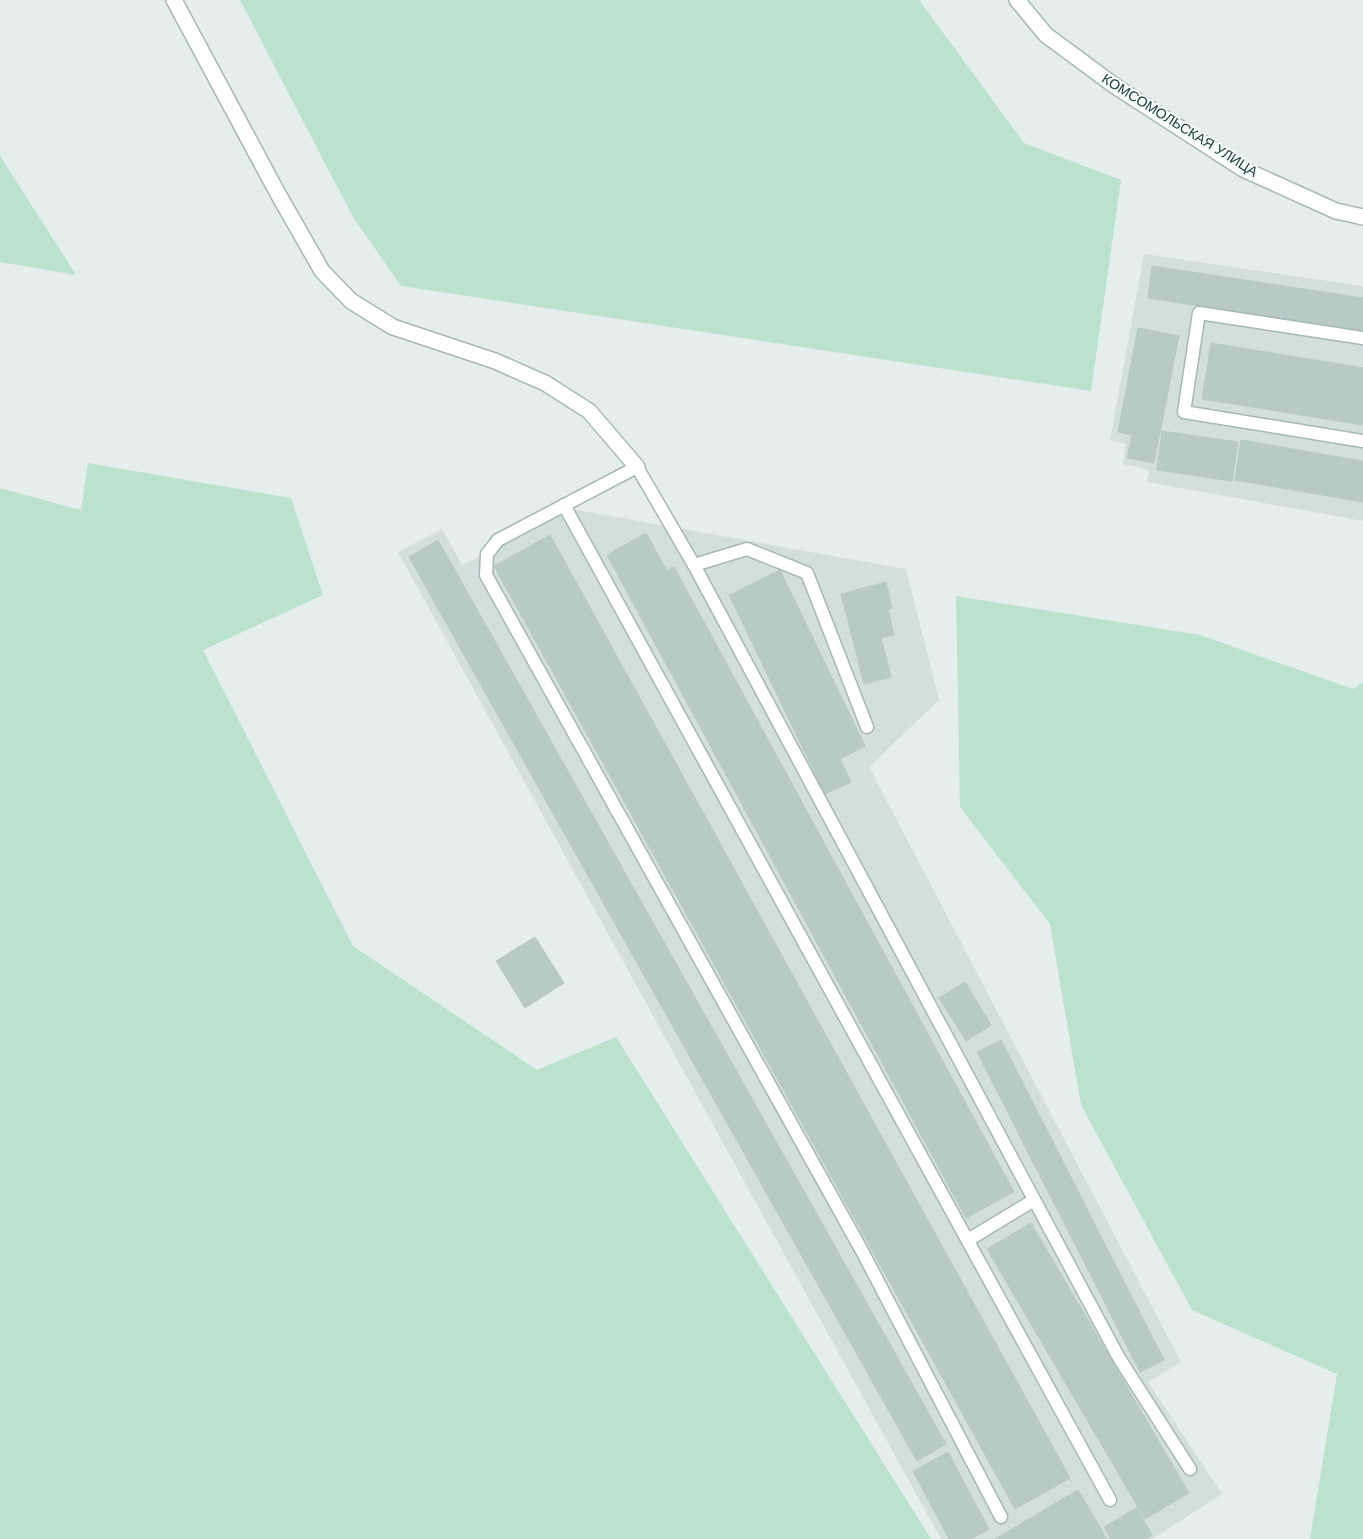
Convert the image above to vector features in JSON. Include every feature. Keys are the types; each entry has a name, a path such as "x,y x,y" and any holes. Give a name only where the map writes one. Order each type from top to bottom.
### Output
{"street":[{"path":"174,0 322,271 351,301 393,327 494,362 545,383 588,411 637,467"},
{"name":"КОМСОМОЛЬСКАЯ УЛИЦА","path":"1017,0 1046,35 1115,86 1243,169 1336,211 1363,217"}],"lane":[{"path":"1363,338 1199,313 1184,412 1363,441"},
{"path":"1001,1517 862,1251 486,575 486,554 498,540 637,467 694,565 1119,1358 1190,1469"},
{"path":"564,505 1110,1500"},
{"path":"694,565 748,549 807,573 867,726"},
{"path":"968,1240 1034,1200"}],"shaded area":[{"path":"1144,254 1363,286 1363,521 1147,482 1149,470 1123,464 1126,444 1110,440"},
{"path":"572,509 906,569 939,700 869,767 1181,1362 1148,1382 1222,1494 1152,1539 941,1539 398,552 442,529 462,565"}],"green space":[{"path":"240,0 919,0 1024,143 1121,180 1091,391 401,286 353,217"},
{"path":"0,156 76,275 0,262"},
{"path":"88,463 291,498 323,595 203,650 353,946 537,1070 616,1037 931,1539 0,1539 0,488 81,510"},
{"path":"956,596 1200,635 1353,689 1363,682 1363,1539 1310,1539 1337,1374 1192,1310 1081,1105 1050,924 960,807"}],"building":[{"path":"1152,266 1363,298 1363,331 1148,298"},
{"path":"1138,328 1179,336 1154,463 1127,458 1132,435 1118,432"},
{"path":"1211,343 1363,368 1363,425 1202,399"},
{"path":"1162,431 1238,442 1232,481 1157,470"},
{"path":"1241,440 1363,461 1363,502 1235,480"},
{"path":"646,533 667,571 674,567 1014,1192 966,1218 607,555"},
{"path":"550,535 1070,1478 1015,1509 494,566"},
{"path":"438,540 946,1444 917,1461 409,557"},
{"path":"780,570 865,746 840,759 851,782 825,794 729,595"},
{"path":"886,582 892,608 888,609 894,635 881,638 891,677 864,684 841,594"},
{"path":"535,937 564,983 525,1008 496,961"},
{"path":"965,982 991,1025 966,1041 939,998"},
{"path":"1001,1040 1164,1360 1140,1372 977,1052"},
{"path":"1031,1223 1189,1493 1145,1519 987,1249"},
{"path":"948,1452 989,1529 971,1539 949,1539 913,1471"},
{"path":"1078,1490 1107,1539 995,1539"},
{"path":"1137,1508 1152,1535 1146,1539 1111,1539 1104,1527"}]}
